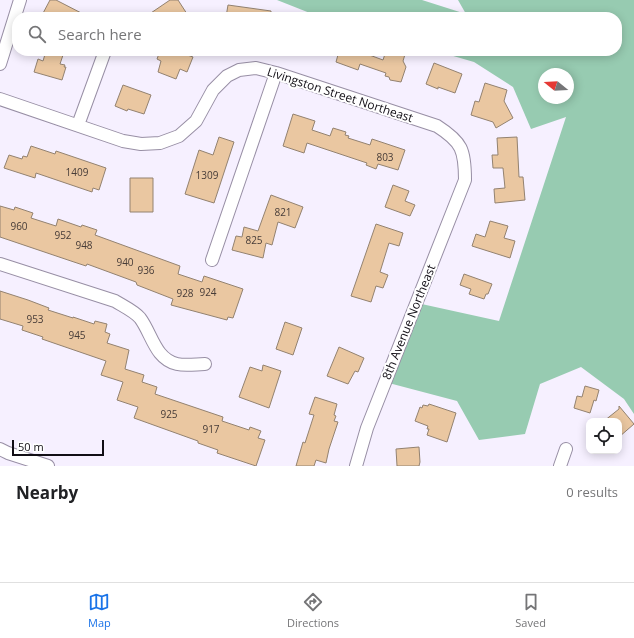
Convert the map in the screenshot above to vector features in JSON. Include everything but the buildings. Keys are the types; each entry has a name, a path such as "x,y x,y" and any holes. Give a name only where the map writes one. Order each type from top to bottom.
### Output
{"street":[{"path":"16,12 20,0"},
{"path":"0,64 12,26"},
{"path":"78,125 103,56"},
{"name":"Livingston Street Northeast","path":"0,99 123,141 141,144 160,143 179,136 196,121 213,90 227,76 239,70 256,68 276,73 437,126 453,136 460,146 465,161 465,180"},
{"path":"212,260 276,73"},
{"name":"8th Avenue Northeast","path":"356,466 367,428 465,180"},
{"path":"0,264 114,301 128,308 139,318 157,350 166,361 179,365 205,364"},
{"path":"0,449 48,466"},
{"path":"560,466 566,449"}],"green space":[{"path":"277,0 422,0 460,12 307,12"},
{"path":"458,0 634,0 634,414 624,399 581,367 540,384 525,434 479,440 457,401 385,382 417,303 499,321 566,117 531,129 513,87 474,62 453,56 622,56 622,12 465,12"}]}
